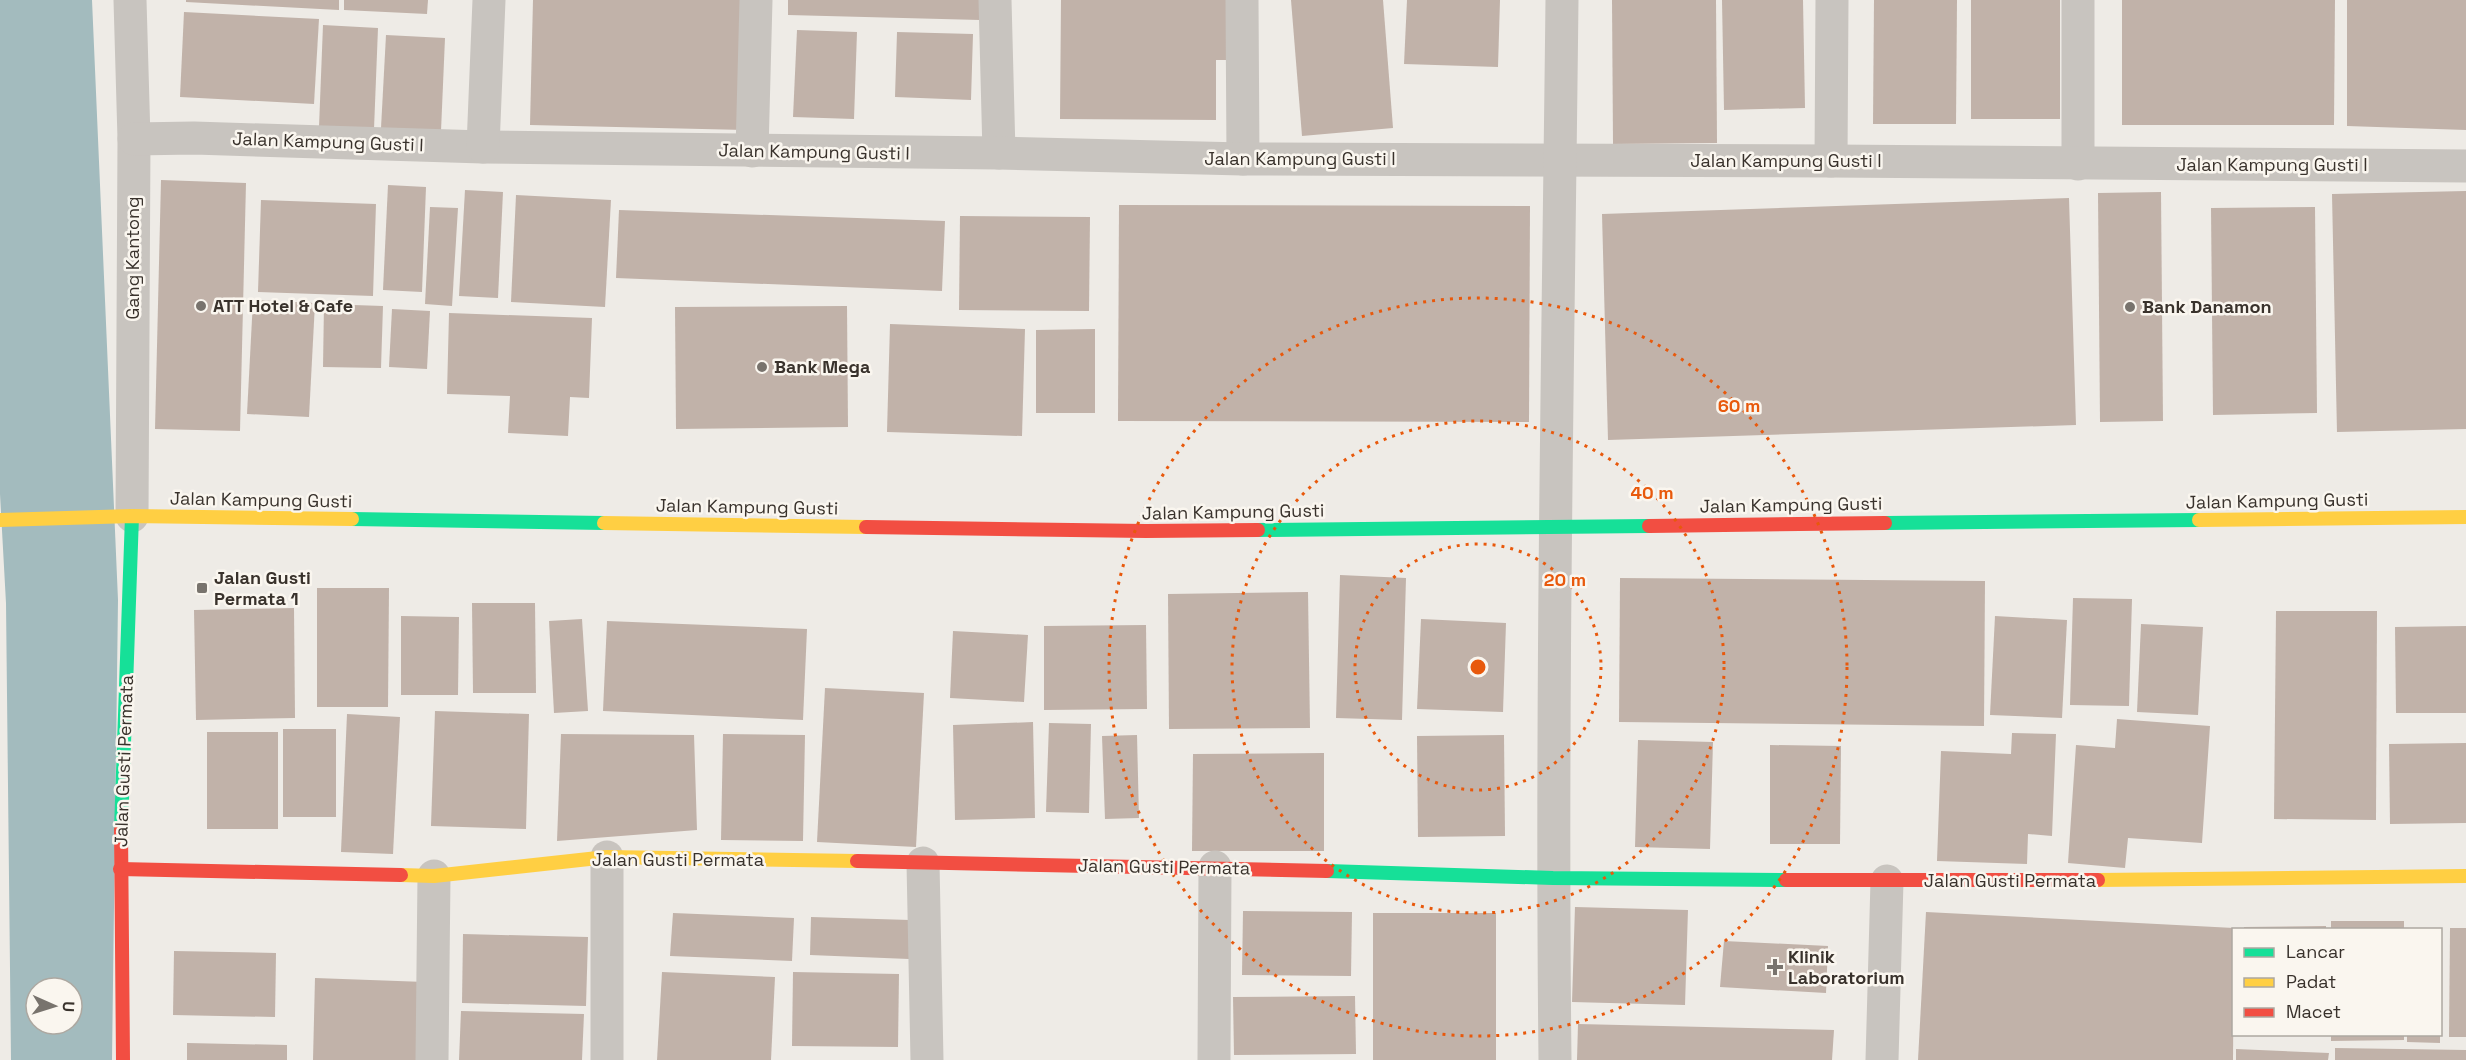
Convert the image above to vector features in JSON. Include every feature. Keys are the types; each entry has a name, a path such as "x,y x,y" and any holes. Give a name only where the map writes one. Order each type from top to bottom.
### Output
{"street":[{"name":"Gang Kantong","path":"124,515 134,139 130,0"},
{"path":"483,147 489,0"},
{"path":"752,151 756,0"},
{"path":"995,0 999,153"},
{"path":"1242,0 1244,159"},
{"path":"1556,1060 1553,878 1562,0"},
{"path":"1831,161 1832,0"},
{"path":"2078,0 2078,164"},
{"name":"Jalan Kampung Gusti I","path":"134,139 194,138 483,147 999,153 1244,159 2466,166"},
{"name":"Jalan Kampung Gusti","path":"0,520 124,515 1146,531 2466,517"},
{"name":"Jalan Gusti Permata","path":"124,515 120,869 434,876 607,858 1215,867 1553,878 1887,881 2466,876"},
{"path":"607,858 607,1060"},
{"path":"923,863 927,1060"},
{"path":"1215,867 1215,1060"},
{"path":"120,869 123,1060"},
{"path":"432,1060 434,876"},
{"path":"1882,1060 1887,881"}],"water":[{"path":"0,0 92,0 118,600 112,1060 11,1060 6,603 0,494"}],"building":[{"path":"186,0 339,0 339,10 186,2"},
{"path":"344,0 428,0 427,14 344,10"},
{"path":"533,0 749,0 745,130 530,125"},
{"path":"788,0 980,0 980,20 788,15"},
{"path":"1061,0 1229,0 1230,60 1216,60 1216,120 1060,119"},
{"path":"1291,0 1383,0 1393,128 1302,136"},
{"path":"1407,0 1500,0 1498,67 1404,64"},
{"path":"1612,0 1716,0 1717,143 1613,144"},
{"path":"1722,0 1803,0 1805,108 1724,110"},
{"path":"1874,0 1957,0 1956,124 1873,124"},
{"path":"1971,0 2060,0 2060,119 1971,119"},
{"path":"2122,0 2335,0 2334,125 2122,125"},
{"path":"2347,0 2466,0 2466,130 2347,126"},
{"path":"184,12 319,19 314,104 180,97"},
{"path":"323,25 378,28 374,129 319,127"},
{"path":"797,30 857,32 854,119 793,117"},
{"path":"897,32 973,34 971,100 895,97"},
{"path":"386,35 445,38 441,131 381,128"},
{"name":"ATT Hotel & Cafe","path":"161,180 246,183 240,431 155,429"},
{"path":"388,185 426,187 422,292 383,290"},
{"path":"465,190 503,192 498,298 459,296"},
{"path":"2466,191 2466,429 2337,432 2332,194"},
{"name":"Bank Danamon","path":"2161,192 2163,421 2100,422 2098,193"},
{"path":"516,195 611,200 605,307 511,302"},
{"path":"2069,198 2076,425 1608,440 1602,214"},
{"path":"261,200 376,204 373,296 258,292"},
{"path":"1119,205 1530,206 1529,422 1118,421"},
{"path":"430,207 458,208 452,306 425,304"},
{"path":"2315,207 2317,413 2213,415 2211,208"},
{"path":"619,210 945,221 942,291 616,278"},
{"path":"960,216 1090,217 1089,311 959,310"},
{"path":"253,300 315,303 309,417 247,414"},
{"path":"324,304 383,306 381,368 323,367"},
{"name":"Bank Mega","path":"847,306 848,427 676,429 675,307"},
{"path":"392,309 430,311 427,369 389,367"},
{"path":"449,313 592,318 589,398 570,397 568,436 508,433 510,396 447,394"},
{"path":"890,324 1025,329 1022,436 887,432"},
{"path":"1095,329 1095,413 1036,413 1036,330"},
{"path":"1340,575 1406,578 1402,720 1336,718"},
{"path":"1620,578 1985,581 1984,726 1619,722"},
{"path":"317,588 389,588 388,707 317,707"},
{"path":"1308,592 1310,728 1169,729 1168,594"},
{"path":"2073,598 2132,599 2129,706 2070,705"},
{"path":"472,603 535,603 536,693 473,693"},
{"path":"294,608 295,718 196,720 194,610"},
{"path":"2276,611 2377,611 2376,820 2274,819"},
{"path":"401,616 459,617 458,695 401,695"},
{"path":"1995,616 2067,620 2062,718 1990,715"},
{"path":"582,619 588,711 554,713 549,621"},
{"path":"1421,619 1506,623 1503,712 1417,709"},
{"path":"607,621 807,629 803,720 603,711"},
{"path":"2141,624 2203,627 2198,715 2137,712"},
{"path":"1146,625 1147,709 1044,710 1044,626"},
{"path":"2466,626 2466,713 2396,713 2395,627"},
{"path":"953,631 1028,635 1024,702 950,698"},
{"path":"825,688 924,693 916,847 817,842"},
{"path":"435,711 529,714 526,829 431,826"},
{"path":"347,714 400,717 393,854 341,852"},
{"path":"2117,719 2210,726 2202,843 2128,838 2125,868 2068,863 2076,745 2115,748"},
{"path":"1033,722 1035,818 955,820 953,725"},
{"path":"1049,723 1091,724 1089,813 1046,812"},
{"path":"283,729 336,729 336,817 283,817"},
{"path":"207,732 278,732 278,829 207,829"},
{"path":"2012,733 2056,734 2052,836 2028,834 2027,864 1937,861 1941,751 2011,754"},
{"path":"561,734 694,735 697,830 557,841"},
{"path":"723,734 805,735 803,841 721,840"},
{"path":"1137,735 1139,818 1105,819 1102,736"},
{"path":"1504,735 1505,836 1418,837 1417,736"},
{"path":"1638,740 1713,742 1710,849 1635,847"},
{"path":"2466,743 2466,823 2390,824 2389,744"},
{"path":"1770,745 1841,746 1840,844 1770,844"},
{"path":"1324,753 1324,851 1192,851 1193,754"},
{"path":"1575,907 1688,910 1685,1005 1572,1002"},
{"path":"1243,911 1352,912 1351,976 1242,975"},
{"path":"1926,912 2234,928 2232,928 2233,1060 1918,1060"},
{"path":"673,913 794,918 792,961 670,956"},
{"path":"1373,913 1496,913 1496,1060 1373,1060"},
{"path":"811,917 910,920 909,959 810,955"},
{"path":"2331,921 2404,921 2404,928 2331,928"},
{"path":"2326,926 2326,928 2244,928"},
{"path":"2450,928 2466,928 2466,1037 2449,1037"},
{"path":"463,934 588,937 586,1006 462,1003"},
{"name":"Klinik Laboratorium","path":"1724,941 1828,946 1826,993 1720,987"},
{"path":"174,951 276,953 275,1017 173,1015"},
{"path":"662,972 775,977 771,1060 657,1060"},
{"path":"793,972 899,974 898,1047 792,1046"},
{"path":"315,978 425,982 422,1060 313,1060"},
{"path":"1355,996 1356,1054 1234,1055 1233,997"},
{"path":"461,1011 584,1014 582,1060 459,1060"},
{"path":"1578,1024 1834,1030 1832,1060 1577,1060"},
{"path":"2331,1036 2404,1036 2404,1040 2331,1041"},
{"path":"2407,1036 2440,1036 2440,1043 2407,1042"},
{"path":"187,1043 287,1045 287,1060 187,1060"},
{"path":"2335,1048 2466,1050 2466,1060 2335,1060"},
{"path":"2236,1049 2329,1053 2328,1060 2236,1060"}],"traffic: fast":[{"path":"121,829 132,516"},
{"path":"352,519 604,523"},
{"path":"1885,523 2199,520"},
{"path":"1258,530 1649,526"},
{"path":"1327,871 1553,878 1786,880"}],"traffic: slow":[{"path":"0,520 132,516 352,519"},
{"path":"2199,520 2466,517"},
{"path":"604,523 866,527"},
{"path":"401,875 434,876 607,857 857,861"},
{"path":"2098,880 2466,876"}],"traffic: jam":[{"path":"1649,526 1885,523"},
{"path":"866,527 1146,531 1258,530"},
{"path":"121,829 123,1060"},
{"path":"857,861 1327,871"},
{"path":"120,869 401,875"},
{"path":"1786,880 2098,880"}],"place":[{"name":"ATT Hotel & Cafe","path":"201,306"},
{"name":"Bank Danamon","path":"2130,307"},
{"name":"Bank Mega","path":"762,367"},
{"name":"Jalan Gusti Permata 1","path":"202,588"},
{"name":"Klinik Laboratorium","path":"1775,967"}]}
